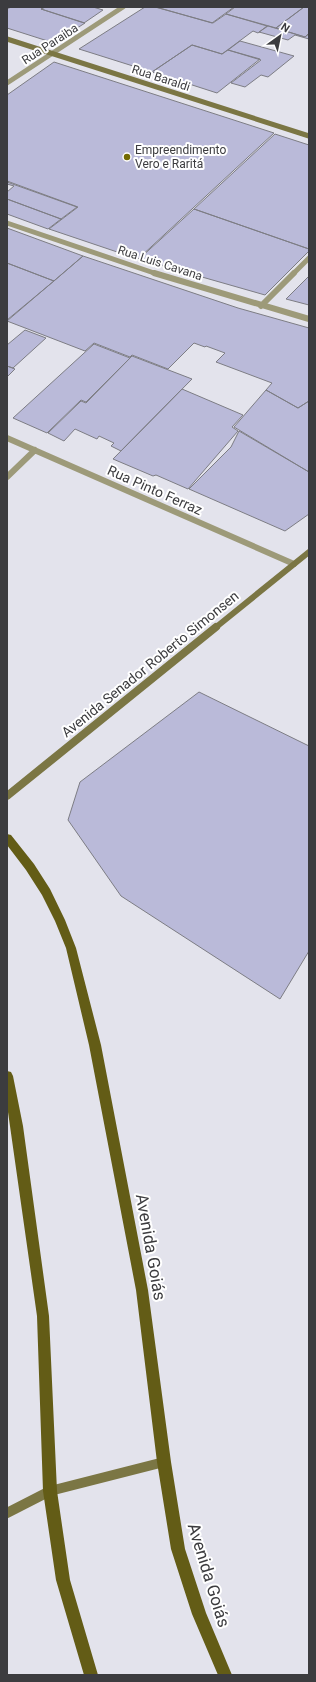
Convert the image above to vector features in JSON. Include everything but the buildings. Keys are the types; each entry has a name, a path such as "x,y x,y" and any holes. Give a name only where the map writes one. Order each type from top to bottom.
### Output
{"main road":[{"name":"Avenida Goiás","path":"7,838 30,867 46,892 60,920 71,948 95,1046 142,1290 164,1462 178,1549 199,1614 225,1675"},
{"path":"7,1076 17,1126 43,1316 50,1491 63,1580 90,1675"}],"street":[{"name":"Rua Paraiba","path":"7,83 54,54 123,7"},
{"name":"Rua Baraldi","path":"7,39 309,136"},
{"name":"Rua Luis Cavana","path":"7,222 118,262 261,306 309,319"},
{"path":"261,306 309,258"},
{"name":"Rua Pinto Ferraz","path":"7,438 294,564"},
{"path":"7,478 35,450"},
{"name":"Avenida Senador Roberto Simonsen","path":"7,796 309,552"},
{"path":"7,1513 50,1491 164,1462"}],"place":[{"name":"Empreendimento Vero e Raritá","path":"127,157"}]}
